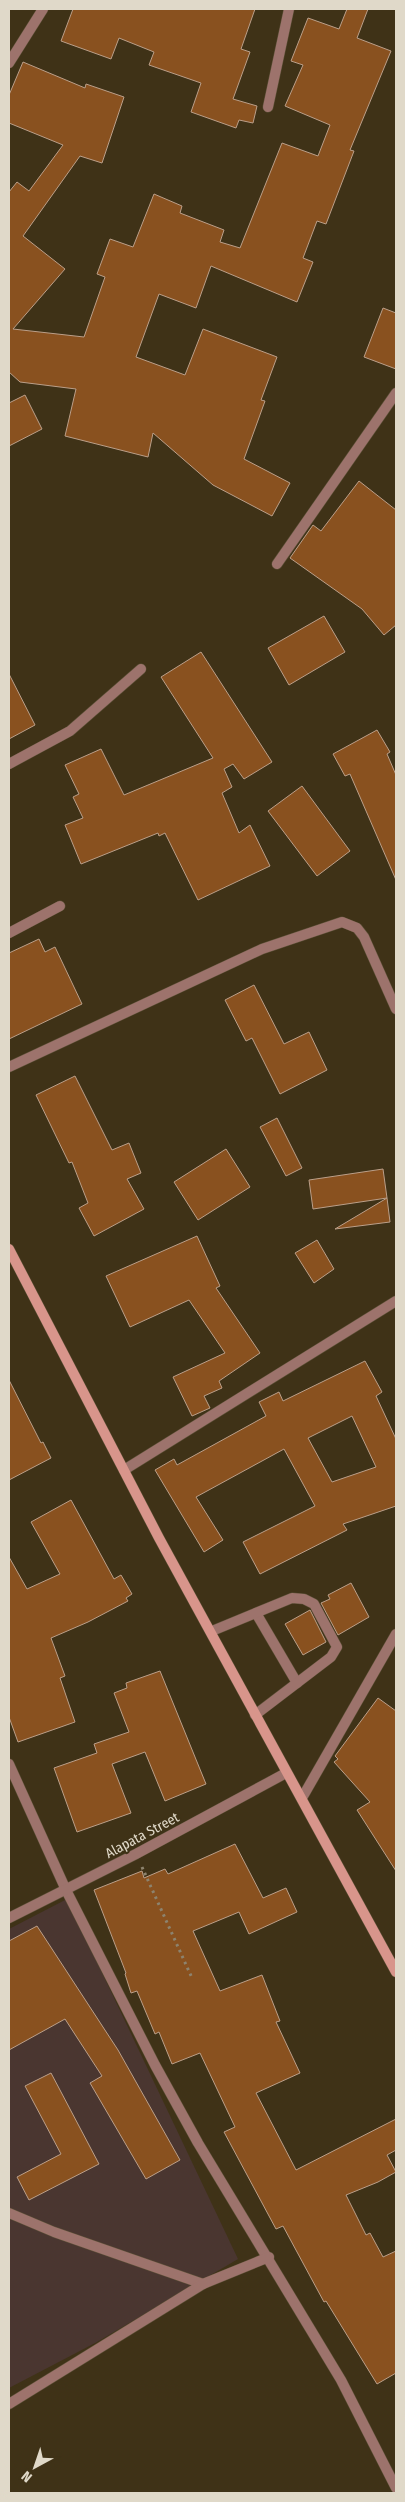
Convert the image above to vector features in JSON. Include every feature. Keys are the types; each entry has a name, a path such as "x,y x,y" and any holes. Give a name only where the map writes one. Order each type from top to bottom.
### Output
{"street":[{"path":"9,63 43,9"},
{"path":"268,107 289,9"},
{"path":"277,564 396,393"},
{"path":"9,764 70,731 141,668"},
{"path":"9,933 60,906"},
{"path":"9,1067 262,949 342,922 357,928 364,937 396,1009"},
{"path":"9,1249 124,1470 212,1631 286,1773 302,1798 396,1972"},
{"path":"124,1470 396,1301"},
{"path":"212,1631 292,1598 304,1599 314,1604 336,1646 331,1657 255,1715"},
{"path":"256,1613 297,1683"},
{"path":"302,1798 396,1634"},
{"path":"9,1764 66,1890 155,2065 198,2143 269,2257 341,2380 396,2488"},
{"name":"Alapata Street","path":"9,1918 136,1854 286,1773"},
{"path":"9,2213 54,2232 203,2284"},
{"path":"9,2404 203,2284 269,2257"}],"path":[{"path":"136,1854 192,1978"}],"shaded area":[{"path":"67,1899 238,2259 97,2342 9,2388 9,1929"}],"building":[{"path":"73,9 255,9 241,49 250,52 233,99 257,106 253,123 239,120 236,128 191,112 201,83 149,65 154,52 119,38 111,59 61,41"},
{"path":"347,9 368,9 357,38 391,51 350,150 354,151 326,224 317,221 303,258 313,262 297,302 211,266 196,308 159,294 136,357 185,375 203,329 277,357 261,400 265,401 244,459 290,483 272,516 213,485 153,433 148,457 65,436 76,389 20,382 9,372 9,192 17,182 29,191 63,145 9,123 9,95 23,62 85,88 86,84 124,97 102,163 80,156 23,236 65,269 13,329 84,337 105,277 97,274 110,239 133,247 154,194 182,206 180,213 224,230 220,242 240,248 282,143 318,156 330,125 285,106 303,65 291,61 308,18 339,29"},
{"path":"383,308 396,313 396,369 364,357"},
{"path":"25,395 42,429 9,446 9,403"},
{"path":"359,481 396,510 396,625 384,635 362,609 290,558 313,525 321,531"},
{"path":"324,616 345,652 289,685 268,648"},
{"path":"201,652 272,762 244,779 233,764 224,769 232,787 222,793 239,833 250,825 270,866 198,900 165,833 159,836 158,833 81,864 65,825 83,818 73,797 79,794 65,765 101,749 124,795 213,758 161,677"},
{"path":"9,674 35,725 9,739"},
{"path":"377,730 390,752 387,754 396,775 396,880 350,774 345,776 333,754"},
{"path":"302,786 350,851 317,876 268,811"},
{"path":"39,939 45,952 55,947 82,1004 9,1039 9,953"},
{"path":"254,985 284,1044 309,1032 327,1070 280,1094 252,1038 246,1041 225,1000"},
{"path":"75,1076 112,1150 129,1143 141,1173 127,1179 144,1209 94,1236 79,1208 88,1203 72,1162 69,1163 36,1095"},
{"path":"277,1118 302,1168 286,1176 260,1127"},
{"path":"226,1149 250,1187 198,1220 174,1182"},
{"path":"383,1169 387,1198 313,1209 309,1180"},
{"path":"387,1198 390,1222 335,1229"},
{"path":"197,1236 220,1286 216,1288 260,1353 219,1381 222,1388 204,1396 210,1408 192,1416 173,1377 225,1353 189,1300 130,1327 106,1276"},
{"path":"317,1240 334,1269 314,1283 295,1253"},
{"path":"365,1361 382,1392 376,1396 396,1439 396,1506 343,1524 347,1530 260,1574 243,1542 315,1506 284,1449 196,1497 223,1540 204,1552 155,1470 174,1459 177,1465 266,1416 259,1402 279,1392 283,1401","holes":["352,1416 376,1467 332,1482 308,1438"]},
{"path":"9,1380 41,1443 43,1442 51,1458 9,1480"},
{"path":"71,1500 114,1579 121,1575 132,1594 126,1598 128,1601 88,1622 51,1638 65,1676 60,1678 75,1722 18,1742 9,1717 9,1557 27,1589 60,1574 31,1522"},
{"path":"351,1583 369,1617 338,1635 321,1603 330,1599 328,1595"},
{"path":"310,1610 326,1642 303,1655 285,1624"},
{"path":"160,1671 206,1784 165,1801 145,1752 112,1764 131,1813 77,1832 54,1768 97,1753 94,1744 129,1732 114,1693 127,1688 126,1683"},
{"path":"378,1698 396,1711 396,1871 357,1810 370,1802 334,1762 338,1759 335,1756"},
{"path":"235,1844 263,1898 286,1888 297,1912 249,1934 239,1912 193,1931 220,1991 262,1975 280,2021 276,2022 300,2073 256,2093 296,2170 396,2119 396,2150 387,2155 396,2172 378,2182 346,2195 366,2235 370,2233 383,2257 396,2251 396,2373 377,2384 326,2301 324,2302 283,2226 276,2229 224,2132 235,2127 200,2053 172,2064 159,2032 155,2034 137,1991 131,1993 126,1973 94,1890 142,1871 144,1878 165,1869 168,1874"},
{"path":"37,1926 118,2050 180,2160 146,2179 90,2083 102,2076 65,2019 9,2050 9,1941"},
{"path":"51,2073 99,2164 29,2200 17,2177 61,2154 25,2086"}]}
